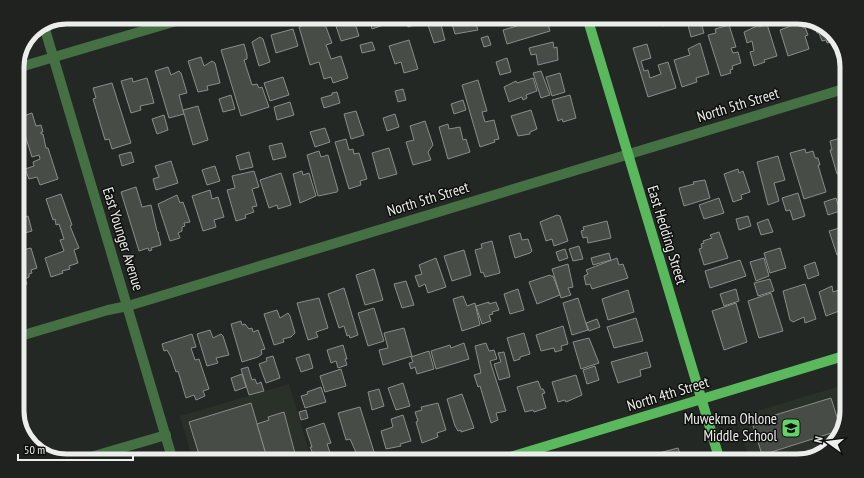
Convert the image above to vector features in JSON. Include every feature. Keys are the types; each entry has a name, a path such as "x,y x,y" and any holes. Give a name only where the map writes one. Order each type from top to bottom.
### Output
{"main road":[{"name":"East Hedding Street","path":"589,24 700,400 718,454"},
{"name":"North 4th Street","path":"520,454 840,357"}],"street":[{"path":"24,66 166,24"},
{"name":"East Younger Avenue","path":"45,30 171,454"},
{"name":"North 5th Street","path":"24,335 108,310 128,306 840,90"},
{"path":"101,454 166,435"}],"shaded area":[{"path":"289,384 310,454 191,454 180,416"},
{"name":"Muwekma Ohlone Middle School","path":"840,386 840,417 836,430 825,443 808,453 748,454 737,420 740,416"}],"building":[{"path":"308,24 325,24 332,43 326,45 331,59 341,56 348,78 333,83 331,77 324,79 319,62 310,65 299,27"},
{"path":"335,24 355,24 359,36 341,41"},
{"path":"371,24 386,24 372,29"},
{"path":"407,24 418,24 408,27"},
{"path":"441,24 445,40 434,43 428,25"},
{"path":"452,24 476,24 478,30 455,34"},
{"path":"516,24 548,24 550,31 507,44 503,30 517,26"},
{"path":"688,24 701,24 704,33 691,37"},
{"path":"767,24 777,56 764,60 765,62 754,66 750,52 754,51 752,41 747,43 744,32 759,25 759,27"},
{"path":"796,24 802,25 803,28 805,27 808,35 805,36 809,49 788,56 780,30"},
{"path":"729,25 736,47 731,48 733,53 738,52 741,63 732,66 733,69 730,70 731,73 721,76 708,35 716,33 715,29"},
{"path":"816,28 832,42 827,43 826,40 822,41 819,33 817,33"},
{"path":"293,29 298,46 276,53 271,35"},
{"path":"488,36 491,45 484,47 481,38"},
{"path":"260,37 263,39 270,62 259,66 252,42"},
{"path":"409,40 418,69 404,73 401,62 395,64 389,46"},
{"path":"372,42 375,50 362,53 360,45"},
{"path":"553,42 554,48 557,47 558,60 538,65 536,54 531,55 529,48"},
{"path":"700,43 709,74 696,78 697,82 682,87 674,60 690,55 688,49"},
{"path":"244,44 247,59 244,60 252,85 257,84 259,88 262,87 269,107 241,116 221,50"},
{"path":"647,44 651,58 641,61 644,71 648,70 650,78 661,74 658,65 668,62 676,88 648,97 633,48"},
{"path":"201,57 204,66 212,61 215,63 220,83 207,86 208,90 198,92 188,61"},
{"path":"507,58 511,72 500,75 496,62"},
{"path":"168,67 171,75 179,71 181,73 187,93 179,95 184,114 169,118 155,71"},
{"path":"541,71 550,95 541,98 533,73"},
{"path":"560,73 565,92 552,96 546,77"},
{"path":"283,77 289,95 270,101 264,83"},
{"path":"132,78 133,82 147,78 154,103 140,106 141,110 131,113 121,81"},
{"path":"533,78 537,91 526,95 527,98 523,100 522,97 509,102 504,87 516,81 517,83"},
{"path":"478,80 487,111 482,112 485,122 494,120 499,139 494,140 495,142 480,147 462,85"},
{"path":"112,83 131,143 112,149 109,139 105,140 93,99 96,98 93,88"},
{"path":"403,89 406,100 398,102 395,91"},
{"path":"337,92 340,103 324,108 321,98"},
{"path":"231,95 235,109 223,112 219,99"},
{"path":"570,95 576,118 563,122 562,119 558,121 552,100"},
{"path":"463,100 466,110 454,114 451,104"},
{"path":"290,102 294,115 277,120 274,107"},
{"path":"198,106 208,140 193,145 183,110"},
{"path":"531,110 537,129 530,132 530,134 518,136 511,116"},
{"path":"356,111 364,135 351,139 344,114"},
{"path":"32,113 36,126 41,125 43,132 41,132 41,134 43,134 46,148 48,148 58,179 40,185 37,177 29,179 25,169 34,166 33,162 40,159 39,155 32,157 24,132 24,116"},
{"path":"395,114 399,127 387,131 383,118"},
{"path":"164,115 168,130 157,134 152,119"},
{"path":"425,121 433,145 428,152 431,160 413,165 406,142 414,140 410,126"},
{"path":"448,124 449,129 460,127 463,140 466,139 470,152 448,159 439,127"},
{"path":"325,128 330,142 315,147 310,132"},
{"path":"840,138 840,173 837,174 830,150 832,150 830,141"},
{"path":"346,139 349,150 353,149 354,154 359,153 367,179 360,181 361,185 349,189 335,142"},
{"path":"282,143 286,157 273,160 269,146"},
{"path":"389,148 397,174 379,179 372,153"},
{"path":"805,149 806,153 813,151 815,158 818,158 820,165 818,165 826,192 804,199 790,153"},
{"path":"319,151 321,157 328,155 338,190 337,192 318,196 307,155"},
{"path":"131,152 134,162 122,166 119,155"},
{"path":"249,152 253,167 240,170 236,156"},
{"path":"778,156 785,180 774,183 779,201 768,205 757,162"},
{"path":"171,161 178,183 156,190 153,179 159,177 155,166"},
{"path":"215,166 220,181 207,185 202,170"},
{"path":"738,169 739,173 743,171 750,192 741,195 742,199 733,202 724,174"},
{"path":"254,171 259,187 252,189 257,206 252,207 254,212 245,215 246,218 236,221 227,190 235,188 232,176"},
{"path":"302,171 303,175 309,173 316,196 300,203 293,174"},
{"path":"281,173 291,205 278,209 277,205 269,208 260,180"},
{"path":"705,180 710,198 684,206 679,188 694,184 693,182"},
{"path":"136,187 142,207 151,205 157,231 159,233 161,245 151,248 152,250 149,251 148,248 139,251 121,192"},
{"path":"210,190 212,199 218,197 224,217 214,220 216,227 203,231 192,196"},
{"path":"798,193 805,216 793,220 790,210 786,211 782,198"},
{"path":"61,194 72,225 70,226 79,248 74,250 78,263 69,266 70,269 62,271 63,273 51,277 45,258 64,251 60,240 64,239 59,224 56,225 55,219 53,220 46,199"},
{"path":"177,195 180,203 183,202 190,222 184,223 185,226 182,227 182,231 178,233 180,238 170,241 158,204"},
{"path":"719,198 724,213 704,219 699,205"},
{"path":"836,198 840,211 828,215 824,202"},
{"path":"557,215 560,216 568,241 554,246 552,239 546,241 540,222"},
{"path":"28,216 32,231 24,233 24,217"},
{"path":"748,216 751,226 739,230 736,219"},
{"path":"768,219 773,232 761,235 757,223"},
{"path":"607,221 611,238 588,243 587,237 583,238 581,231 584,230 583,227"},
{"path":"840,228 840,254 837,255 829,231"},
{"path":"719,232 728,258 704,265 699,249 702,248 701,244 704,243 703,241 712,238 710,235"},
{"path":"520,233 522,240 528,239 532,251 515,258 509,236"},
{"path":"492,241 500,273 485,277 483,272 481,273 475,250 482,248 481,244"},
{"path":"579,246 583,259 573,261 569,249"},
{"path":"31,248 37,268 31,270 32,273 25,279 27,284 24,285 24,250"},
{"path":"780,248 786,268 770,273 764,253"},
{"path":"565,249 568,258 559,261 556,252"},
{"path":"464,250 471,275 452,281 444,256"},
{"path":"609,253 611,260 593,265 591,258"},
{"path":"436,258 446,287 428,293 425,284 419,287 415,276 422,274 419,265"},
{"path":"617,258 619,265 623,264 628,278 592,289 590,284 586,285 584,276 588,274 586,270"},
{"path":"764,258 769,276 756,281 750,262"},
{"path":"740,260 746,276 710,288 705,271"},
{"path":"815,262 819,275 808,279 804,266"},
{"path":"568,264 573,287 568,288 571,295 561,298 552,269"},
{"path":"374,269 383,300 365,305 356,275"},
{"path":"550,275 553,276 560,295 537,304 529,282"},
{"path":"770,279 774,291 758,296 754,283"},
{"path":"406,281 414,305 402,308 394,284"},
{"path":"805,284 816,319 805,323 804,317 793,322 790,320 783,291"},
{"path":"832,286 833,292 840,290 840,311 826,316 819,292"},
{"path":"344,288 358,335 350,338 349,335 347,336 344,326 339,328 328,294"},
{"path":"518,289 524,310 510,314 504,294"},
{"path":"736,289 739,301 724,306 720,294"},
{"path":"628,290 634,312 608,320 602,299"},
{"path":"771,293 783,331 759,338 748,301"},
{"path":"463,296 467,306 475,303 480,325 462,331 453,299"},
{"path":"319,298 328,328 316,332 318,337 308,340 297,303"},
{"path":"578,298 588,330 572,335 563,303"},
{"path":"489,302 489,304 496,302 499,310 492,312 493,314 489,315 491,321 482,324 476,306"},
{"path":"736,303 747,342 724,350 712,311"},
{"path":"374,308 384,341 368,346 358,313"},
{"path":"277,310 280,318 288,313 295,333 291,337 283,339 284,342 274,345 264,314"},
{"path":"636,318 643,341 614,348 607,327"},
{"path":"597,319 600,327 589,331 586,323"},
{"path":"241,321 242,325 245,324 249,329 252,328 253,332 258,330 265,349 261,350 262,354 258,357 242,362 231,324"},
{"path":"563,326 568,344 561,346 562,350 555,352 554,348 541,351 536,335"},
{"path":"404,328 412,356 383,365 379,350 388,348 384,333"},
{"path":"210,330 213,338 221,334 223,336 229,355 216,358 218,363 207,366 197,334"},
{"path":"524,333 530,354 520,357 520,359 514,361 507,338"},
{"path":"192,334 196,347 191,348 195,360 199,359 209,389 203,391 205,396 196,400 194,395 186,398 178,371 176,372 171,357 167,350 164,351 162,344"},
{"path":"589,338 599,363 581,369 573,342"},
{"path":"464,343 469,359 436,369 431,351 450,345 451,348"},
{"path":"486,343 489,351 494,350 497,359 490,361 506,411 496,413 498,420 491,423 480,386 478,387 474,375 481,373 475,346"},
{"path":"343,345 347,365 338,368 336,361 331,363 327,350"},
{"path":"429,351 434,369 417,374 415,367 411,369 409,363 413,362 411,357"},
{"path":"504,352 510,377 499,380 494,364 501,362 498,353"},
{"path":"647,352 651,367 640,370 641,376 618,383 611,362"},
{"path":"309,354 313,368 301,372 296,358"},
{"path":"273,356 280,378 266,383 259,364 267,361 266,358"},
{"path":"595,366 599,380 587,384 583,370"},
{"path":"248,367 252,380 255,379 257,384 261,382 264,391 249,395 241,369"},
{"path":"341,369 346,386 325,392 320,376"},
{"path":"242,374 246,387 235,391 231,378"},
{"path":"576,375 582,395 566,402 565,400 558,402 552,382"},
{"path":"538,381 541,389 543,389 545,393 542,394 546,408 534,412 533,410 525,412 517,387"},
{"path":"403,383 410,406 396,410 388,388"},
{"path":"321,387 326,402 305,408 301,396"},
{"path":"379,389 384,406 372,410 368,392"},
{"path":"462,394 474,428 461,432 461,430 458,431 455,426 447,399"},
{"path":"831,398 839,423 835,432 762,454 752,422"},
{"path":"251,403 266,454 199,454 189,422"},
{"path":"438,403 446,430 437,433 438,437 422,443 416,422 418,421 415,412 422,410 421,407"},
{"path":"360,407 375,454 357,454 350,439 346,440 338,413"},
{"path":"306,410 308,418 301,420 299,412"},
{"path":"284,412 295,454 266,454 257,424 269,420 268,417"},
{"path":"403,415 411,441 400,444 401,446 386,449 381,431 393,427 391,419"},
{"path":"324,423 331,443 327,444 331,454 313,454 306,429"},
{"path":"678,448 680,454 655,454"}],"place":[{"name":"Muwekma Ohlone Middle School","path":"791,428"}]}
